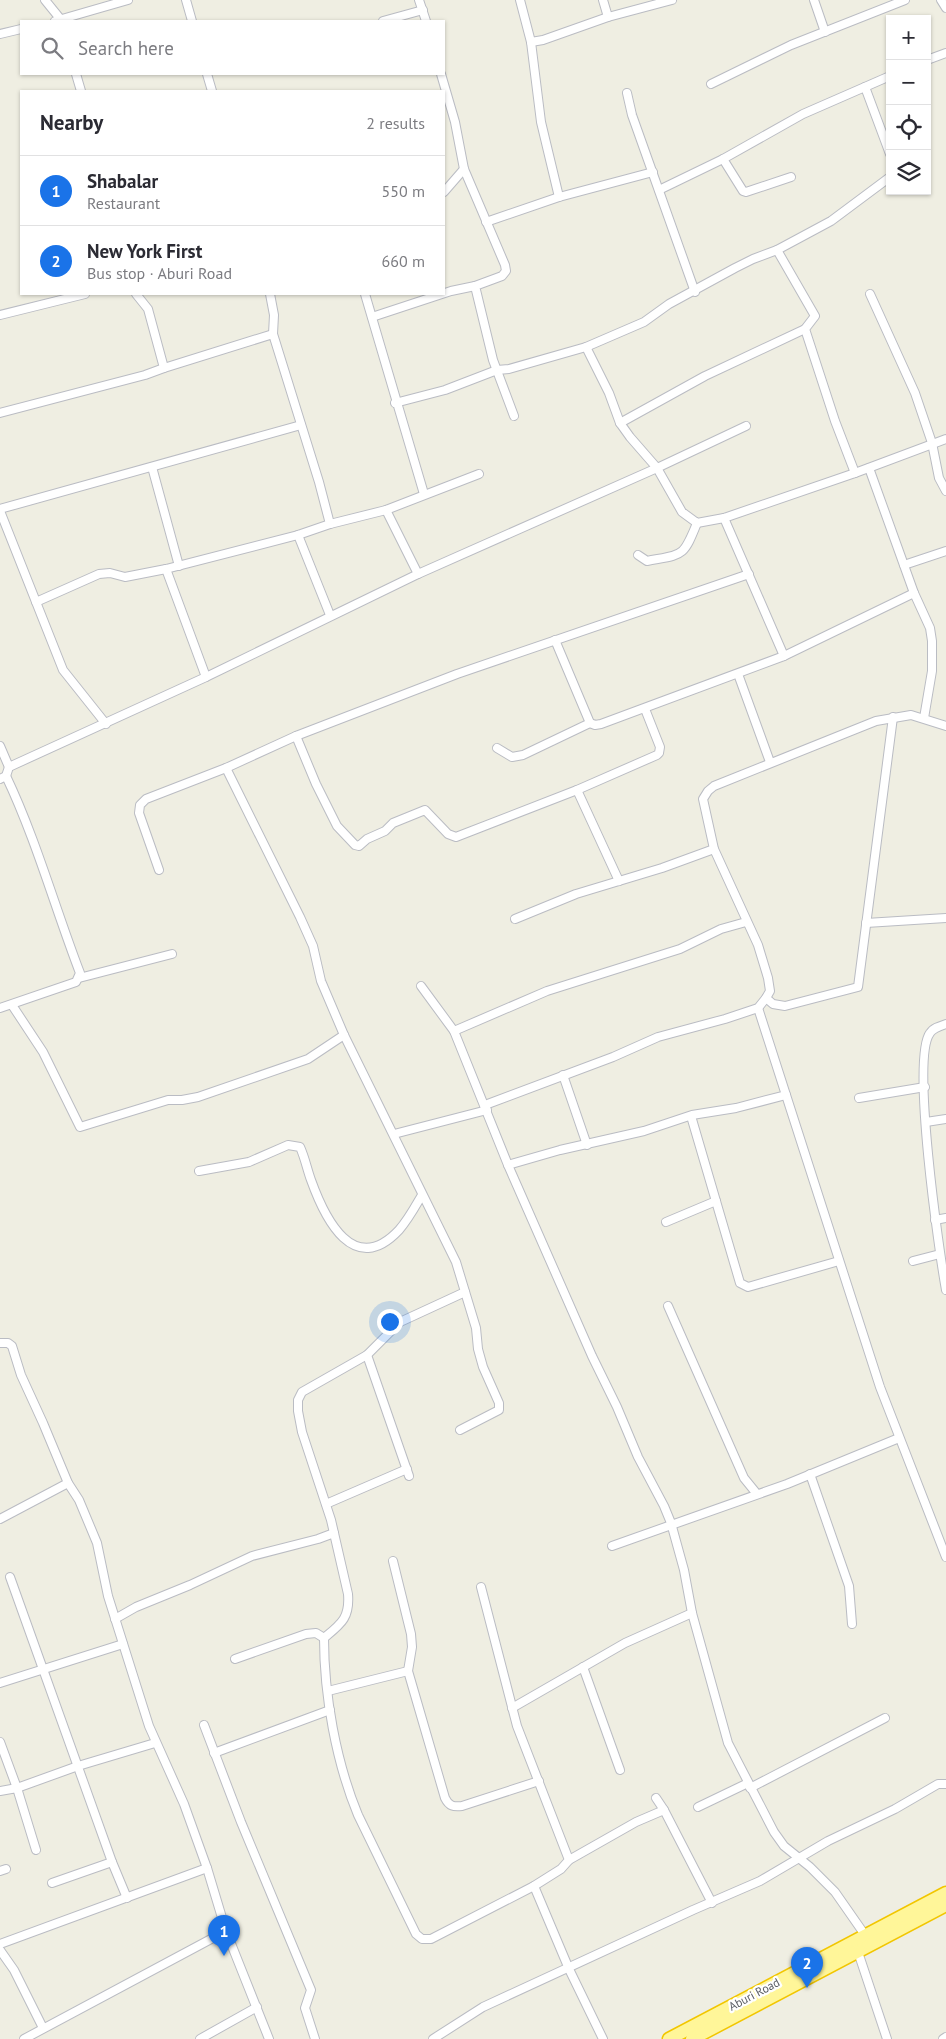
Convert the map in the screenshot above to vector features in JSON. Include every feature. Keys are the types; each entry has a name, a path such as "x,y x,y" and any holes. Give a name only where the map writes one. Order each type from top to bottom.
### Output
{"highway":[{"name":"Aburi Road","path":"669,2039 946,1893"},
{"name":"Aburi Road","path":"692,2039 946,1906"}],"street":[{"path":"45,0 59,20"},
{"path":"63,20 128,0"},
{"path":"186,0 192,20"},
{"path":"419,0 426,20"},
{"path":"520,0 531,42 541,122 559,197"},
{"path":"603,0 608,16"},
{"path":"531,42 543,40 608,16 672,0"},
{"path":"814,0 825,32"},
{"path":"712,84 766,56 905,0"},
{"path":"941,0 946,8"},
{"path":"387,20 423,10"},
{"path":"0,34 20,29"},
{"path":"931,59 946,53"},
{"path":"76,75 80,90"},
{"path":"207,75 212,90"},
{"path":"441,75 464,168 501,254 506,271 502,276 475,286 445,293"},
{"path":"659,190 723,159 803,114 886,78"},
{"path":"865,87 889,150"},
{"path":"627,93 632,115 695,292"},
{"path":"723,159 742,192 791,177"},
{"path":"445,191 464,168"},
{"path":"486,222 559,197 653,172"},
{"path":"396,403 445,390 497,370 509,369 586,347 644,322 669,304 695,292 753,258 777,250 832,221 886,180"},
{"path":"620,422 705,376 805,329 815,316 777,250"},
{"path":"475,286 493,360 514,416"},
{"path":"870,294 915,393 932,443 939,478 946,491"},
{"path":"0,315 81,295"},
{"path":"137,295 148,309 164,368"},
{"path":"270,295 274,315 273,334 330,524"},
{"path":"365,295 424,494"},
{"path":"372,317 439,295"},
{"path":"805,329 835,420 855,473"},
{"path":"0,413 145,375 273,334"},
{"path":"586,347 609,393 620,422 639,450 657,468 682,512 697,523 724,518 855,473 946,439"},
{"path":"106,724 62,670 0,512 301,425"},
{"path":"79,978 80,973 58,916 20,805 3,778 9,767 206,677 330,615 418,574 657,468 746,426"},
{"path":"152,467 179,566"},
{"path":"869,468 914,593 930,628 932,671 924,718"},
{"path":"36,602 105,573 126,577 166,569 386,510 479,474"},
{"path":"386,510 418,574"},
{"path":"724,518 784,656"},
{"path":"638,555 648,561 682,552 687,547 697,523"},
{"path":"298,535 330,615"},
{"path":"904,565 946,552"},
{"path":"166,569 206,677"},
{"path":"159,870 138,813 140,805 146,799 226,768 296,736 457,674 749,574"},
{"path":"555,640 590,722 595,725 645,709 784,656 914,593"},
{"path":"738,674 770,762"},
{"path":"296,736 337,826 355,845 359,846 367,839 385,831 393,823 425,810 448,834 456,837 577,790 659,753 660,747 645,709"},
{"path":"394,1134 486,1107 563,1075 613,1057 658,1037 758,1008 770,991 767,972 758,945 714,849 703,799 708,791 714,786 770,762 876,721 911,715 946,726"},
{"path":"766,998 773,1004 785,1006 858,986 893,717"},
{"path":"497,748 512,757 523,755 590,722"},
{"path":"0,746 9,767"},
{"path":"226,768 313,946 321,981 344,1035 456,1262 476,1328 478,1349 483,1367 499,1403 499,1410 460,1430"},
{"path":"577,790 619,881"},
{"path":"516,919 576,894 662,868 714,849"},
{"path":"866,923 946,918"},
{"path":"454,1031 547,990 680,950 721,929 746,922"},
{"path":"0,1008 76,982 79,978 172,954"},
{"path":"421,986 454,1031 508,1165 592,1356 617,1407 638,1457 664,1506 684,1570 692,1613 728,1743 774,1832 784,1846 797,1858 810,1866 835,1892 865,1936"},
{"path":"12,1005 43,1052 80,1127 168,1100 198,1097 263,1075 308,1059 344,1035"},
{"path":"758,1008 880,1387 946,1557"},
{"path":"946,1024 929,1034 924,1052 926,1122 935,1220 946,1290"},
{"path":"563,1075 587,1145"},
{"path":"858,1098 925,1087"},
{"path":"508,1165 560,1150 652,1128 691,1116 736,1108 786,1095"},
{"path":"691,1116 740,1283 748,1287 839,1261"},
{"path":"926,1122 946,1119"},
{"path":"199,1171 249,1162 288,1145 300,1147 311,1180 327,1216 336,1231 347,1242 361,1249 372,1249 384,1243 398,1231 422,1195"},
{"path":"666,1222 716,1201"},
{"path":"935,1220 946,1218"},
{"path":"913,1261 940,1254"},
{"path":"324,1638 344,1621 349,1605 334,1533 302,1432 298,1400 302,1392 367,1355 400,1322 465,1292"},
{"path":"668,1306 744,1478 757,1494"},
{"path":"0,1343 8,1343 12,1346 21,1375 68,1483 79,1500 97,1544 115,1619 155,1743 184,1804 207,1868 226,1930 269,2039"},
{"path":"326,1504 408,1472 367,1355"},
{"path":"612,1546 757,1494 899,1438"},
{"path":"810,1474 849,1586 852,1624"},
{"path":"0,1519 68,1483"},
{"path":"115,1619 136,1607 190,1585 252,1556 334,1533"},
{"path":"393,1561 411,1634 412,1647 408,1671 448,1805 454,1807 462,1806 538,1781"},
{"path":"10,1577 112,1862 127,1898"},
{"path":"481,1587 512,1708 569,1860"},
{"path":"512,1708 625,1643 692,1613"},
{"path":"235,1659 306,1634 316,1633 324,1638"},
{"path":"324,1638 330,1710 350,1797 416,1934 422,1939 431,1939 534,1886 561,1868 569,1860 636,1822 664,1810"},
{"path":"0,1683 123,1644"},
{"path":"583,1667 620,1770"},
{"path":"328,1691 408,1671"},
{"path":"214,1753 330,1710"},
{"path":"698,1807 798,1765 886,1718"},
{"path":"204,1725 311,1990 305,2008 316,2039"},
{"path":"0,1742 36,1850"},
{"path":"0,1791 16,1788 78,1766 155,1743"},
{"path":"433,2039 483,2008 660,1925 760,1881 797,1858 938,1784 946,1784"},
{"path":"656,1798 712,1903"},
{"path":"52,1883 112,1862"},
{"path":"0,1944 207,1868"},
{"path":"534,1886 569,1969 603,2039"},
{"path":"24,2039 226,1930"},
{"path":"0,1950 14,1970 43,2028"},
{"path":"858,1952 887,2039"},
{"path":"200,2039 256,2007"}],"place":[{"name":"Shabalar","path":"224,1956"},
{"name":"New York First","path":"807,1988"}]}
